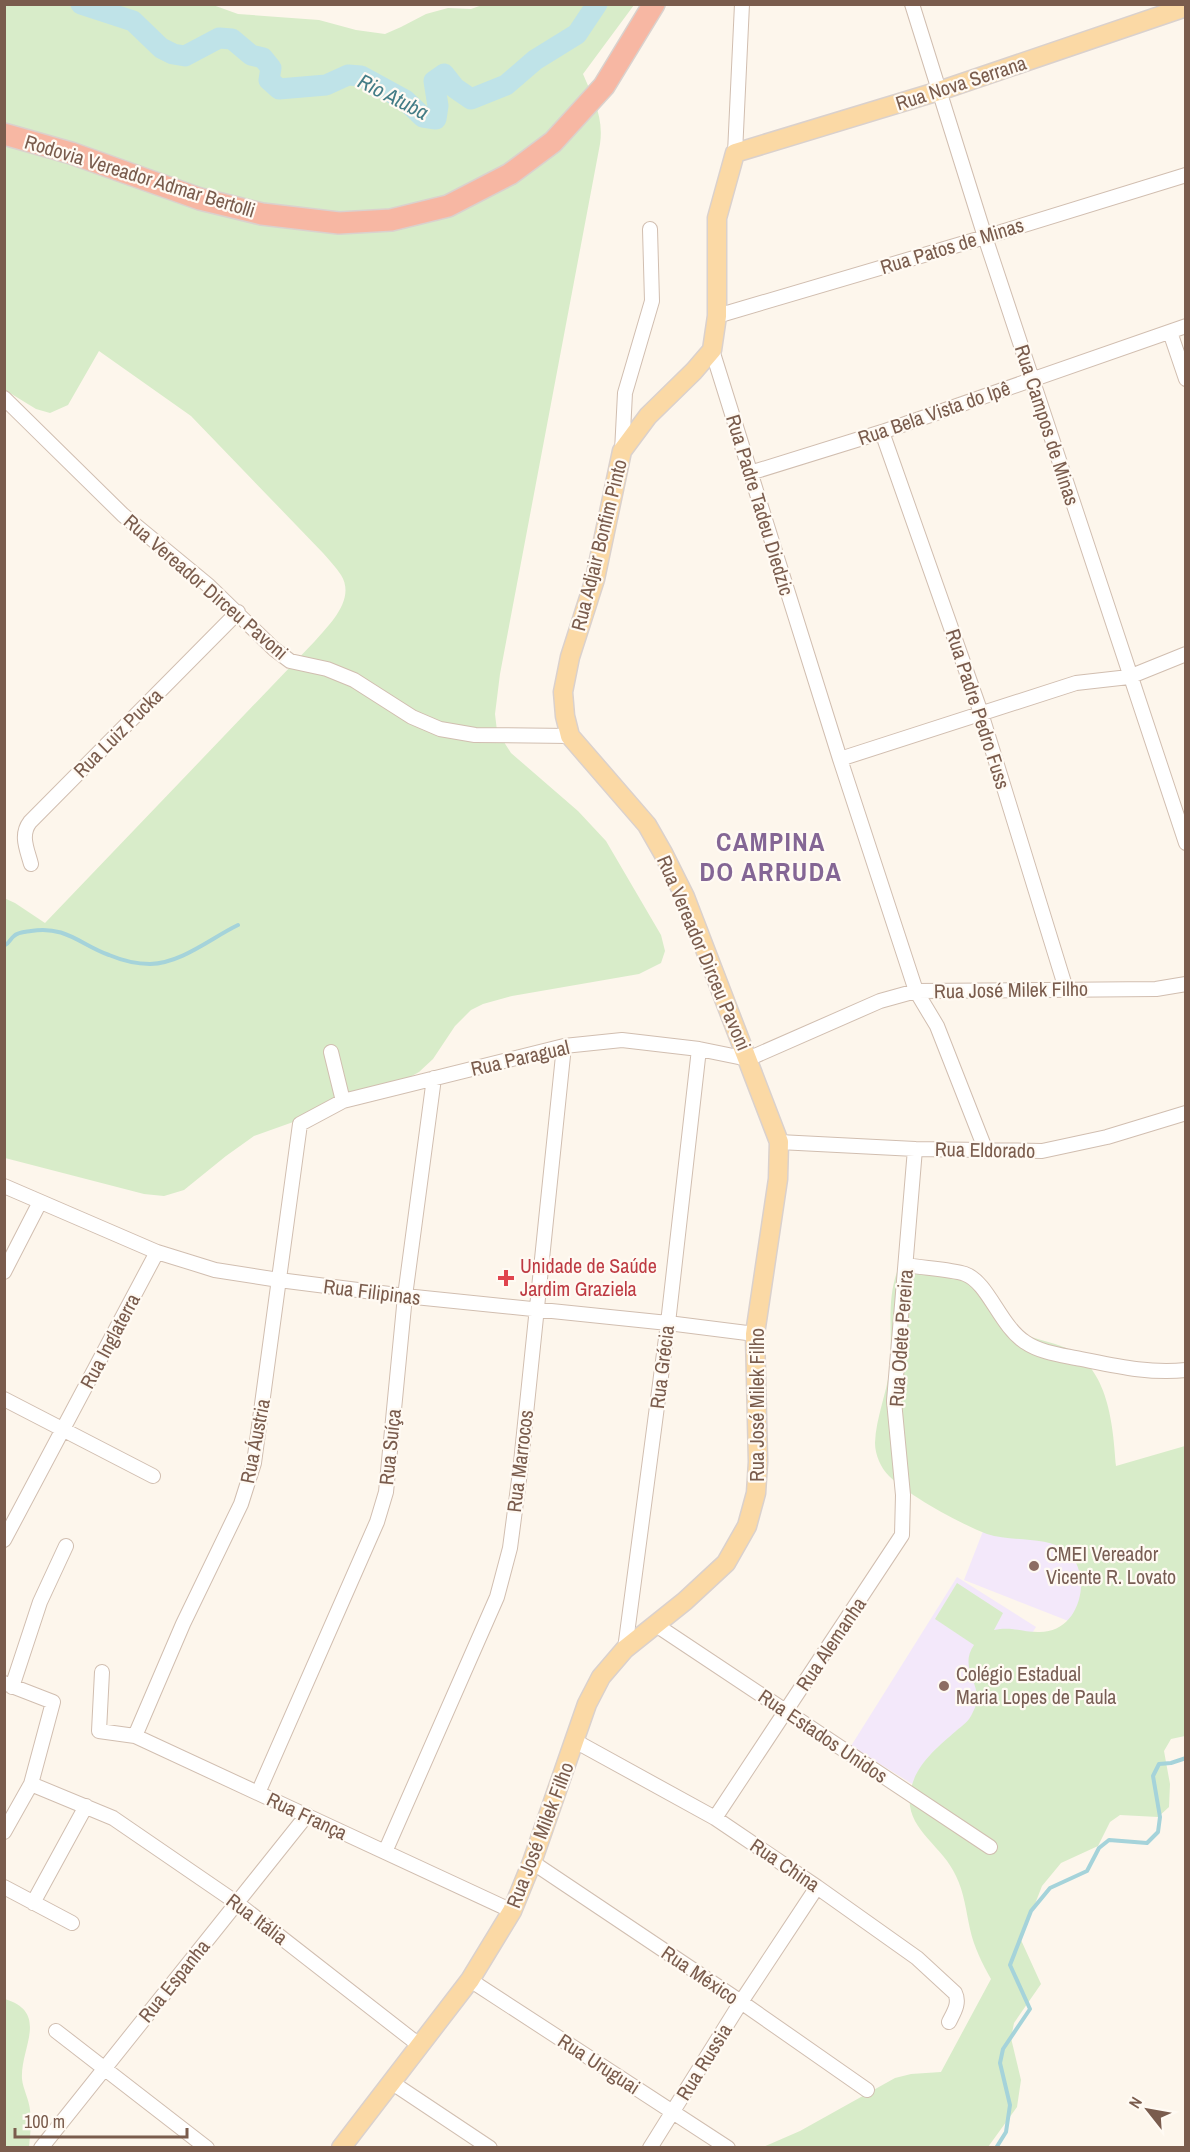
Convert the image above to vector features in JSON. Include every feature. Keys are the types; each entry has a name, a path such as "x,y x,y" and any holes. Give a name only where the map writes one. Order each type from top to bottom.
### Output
{"highway":[{"name":"Rodovia Vereador Admar Bertolli","path":"4,134 71,153 200,199 262,214 339,223 391,220 447,206 510,174 553,142 604,86 654,4"}],"main road":[{"name":"Rua Nova Serrana","path":"735,153 939,92 1185,7"},
{"name":"Rua Padre Tadeu Diedzic","path":"712,350 717,316 717,218 735,153"},
{"name":"Rua Adjair Bonfim Pinto","path":"570,736 563,692 570,657 595,579 621,451 648,416 712,350"},
{"name":"Rua Vereador Dirceu Pavoni","path":"570,736 647,825 663,853 685,897 748,1059"},
{"name":"Rua José Milek Filho","path":"341,2148 470,1980 512,1911 532,1862 586,1704 601,1677 625,1649 686,1601 726,1563 747,1526 756,1493 758,1462 755,1334 778,1179 779,1142 748,1059"}],"street":[{"name":"Rua Padre Tadeu Diedzic","path":"735,153 742,4"},
{"name":"Rua Campos de Minas","path":"912,4 985,237 1185,843"},
{"name":"Rua Patos de Minas","path":"717,316 1185,175"},
{"path":"621,451 625,393 651,301 650,229"},
{"name":"Rua Bela Vista do Ipê","path":"750,473 882,432 1185,326"},
{"path":"1170,332 1185,378"},
{"name":"Rua Padre Tadeu Diedzic","path":"712,350 840,759 916,991 937,1026 986,1150"},
{"name":"Rua Vereador Dirceu Pavoni","path":"4,398 123,515 180,561 238,612 274,649 290,661 327,669 354,680 412,717 440,729 475,735 570,736"},
{"name":"Rua Padre Pedro Fuss","path":"882,432 981,713 1066,989"},
{"name":"Rua Luiz Pucka","path":"31,864 24,836 25,828 238,612"},
{"path":"840,759 1076,683 1129,677 1185,654"},
{"name":"Rua José Milek Filho","path":"748,1059 880,1001 916,991 1156,988 1185,984"},
{"name":"Rua Paragual","path":"300,1124 343,1101 564,1046 622,1040 699,1049 748,1059"},
{"name":"Rua Marrocos","path":"385,1852 497,1597 510,1548 564,1046"},
{"name":"Rua Grécia","path":"625,1649 668,1323 699,1049"},
{"path":"331,1052 343,1101"},
{"name":"Rua Suíça","path":"258,1793 380,1512 386,1492 405,1296 434,1078"},
{"name":"Rua Eldorado","path":"779,1142 915,1149 1042,1151 1107,1137 1185,1113"},
{"name":"Rua Áustria","path":"135,1736 183,1624 241,1504 255,1463 300,1124"},
{"name":"Rua Odete Pereira","path":"887,1560 902,1535 903,1496 894,1401 915,1149"},
{"name":"Rua Filipinas","path":"4,1186 157,1252 215,1270 405,1296 755,1334"},
{"path":"4,1272 40,1202"},
{"name":"Rua Inglaterra","path":"4,1540 157,1252"},
{"path":"906,1265 965,1274 980,1284 1010,1330 1025,1342 1042,1351 1138,1370 1167,1372 1185,1370"},
{"path":"6,1405 63,1430 153,1476"},
{"path":"4,1832 31,1784 54,1702 8,1685 40,1602 66,1546"},
{"name":"Rua Alemanha","path":"715,1818 887,1560"},
{"name":"Rua Estados Unidos","path":"656,1625 990,1848"},
{"name":"Rua França","path":"102,1672 99,1731 135,1736 512,1911"},
{"name":"Rua China","path":"575,1741 715,1818 917,1958 958,1998 957,2006 949,2022"},
{"name":"Rua Itália","path":"31,1784 113,1818 237,1903 419,2045"},
{"path":"33,1903 86,1806"},
{"name":"Rua Espanha","path":"41,2148 307,1815"},
{"name":"Rua México","path":"532,1862 741,2002 867,2090"},
{"path":"4,1887 72,1923"},
{"name":"Rua Russia","path":"650,2148 741,2002 817,1887"},
{"name":"Rua Uruguai","path":"470,1980 728,2148"},
{"path":"56,2031 207,2148"},
{"path":"392,2082 490,2148"}],"shaded area":[{"name":"CMEI Vereador Vicente R. Lovato","path":"992,1508 1104,1552 1076,1624 964,1580"},
{"name":"Colégio Estadual Maria Lopes de Paula","path":"957,1577 1036,1627 930,1795 851,1746"}],"green space":[{"path":"485,4 634,5 583,74 599,116 600,144 500,674 495,714 497,731 511,753 578,811 606,841 661,935 665,951 661,963 639,974 512,996 483,1004 471,1010 455,1026 433,1059 419,1072 394,1086 254,1136 184,1190 164,1196 144,1194 5,1158 4,898 45,923 328,627 343,602 345,584 341,575 323,553 191,416 99,351 68,405 50,413 36,409 5,390 5,5 213,5 238,14 319,20 356,30 385,34 426,14 448,8 471,9"},
{"path":"922,1271 967,1278 981,1290 1012,1326 1030,1336 1066,1348 1092,1369 1106,1399 1113,1433 1116,1466 1185,1446 1185,1736 1171,1739 1164,1751 1170,1784 1169,1807 1158,1817 1120,1815 1110,1822 1098,1846 1061,1863 1042,1886 1021,1940 1041,1984 1014,2023 1011,2038 1021,2080 1017,2107 988,2147 761,2148 800,2131 895,2078 911,2074 941,2072 991,1979 974,1942 959,1882 941,1853 923,1833 911,1810 910,1797 913,1782 920,1767 971,1717 977,1701 969,1666 970,1652 974,1645 935,1619 957,1583 1003,1613 994,1630 1038,1632 1055,1629 1063,1625 1073,1613 1080,1597 1080,1573 1074,1558 1067,1551 1050,1543 987,1534 964,1524 922,1501 898,1484 886,1473 879,1461 875,1443 890,1367 891,1307 894,1284 897,1272"},
{"path":"5,1999 19,2005 30,2022 22,2079 31,2115 29,2147 5,2147"}],"waterway":[{"name":"Rio Atuba","path":"81,4 133,21 161,48 173,54 185,56 219,38 232,39 251,55 263,58 271,68 269,80 279,89 326,85 348,75 361,76 405,100 423,117 436,119 438,106 434,81 444,74 455,88 471,99 506,85 535,60 577,34 597,4"},
{"path":"4,946 20,933 54,931 124,960 150,964 162,963 185,955 238,925"},
{"path":"996,2148 1006,2132 1010,2105 1000,2063 1003,2049 1030,2009 1010,1965 1031,1911 1050,1888 1087,1871 1099,1848 1109,1840 1147,1843 1158,1832 1160,1817 1153,1776 1159,1764 1186,1758"}],"place":[{"name":"Unidade de Saúde Jardim Graziela","path":"506,1278"},
{"name":"CMEI Vereador Vicente R. Lovato","path":"1034,1566"},
{"name":"Colégio Estadual Maria Lopes de Paula","path":"944,1686"}],"district":[{"name":"CAMPINA DO ARRUDA","path":"771,857"}]}
